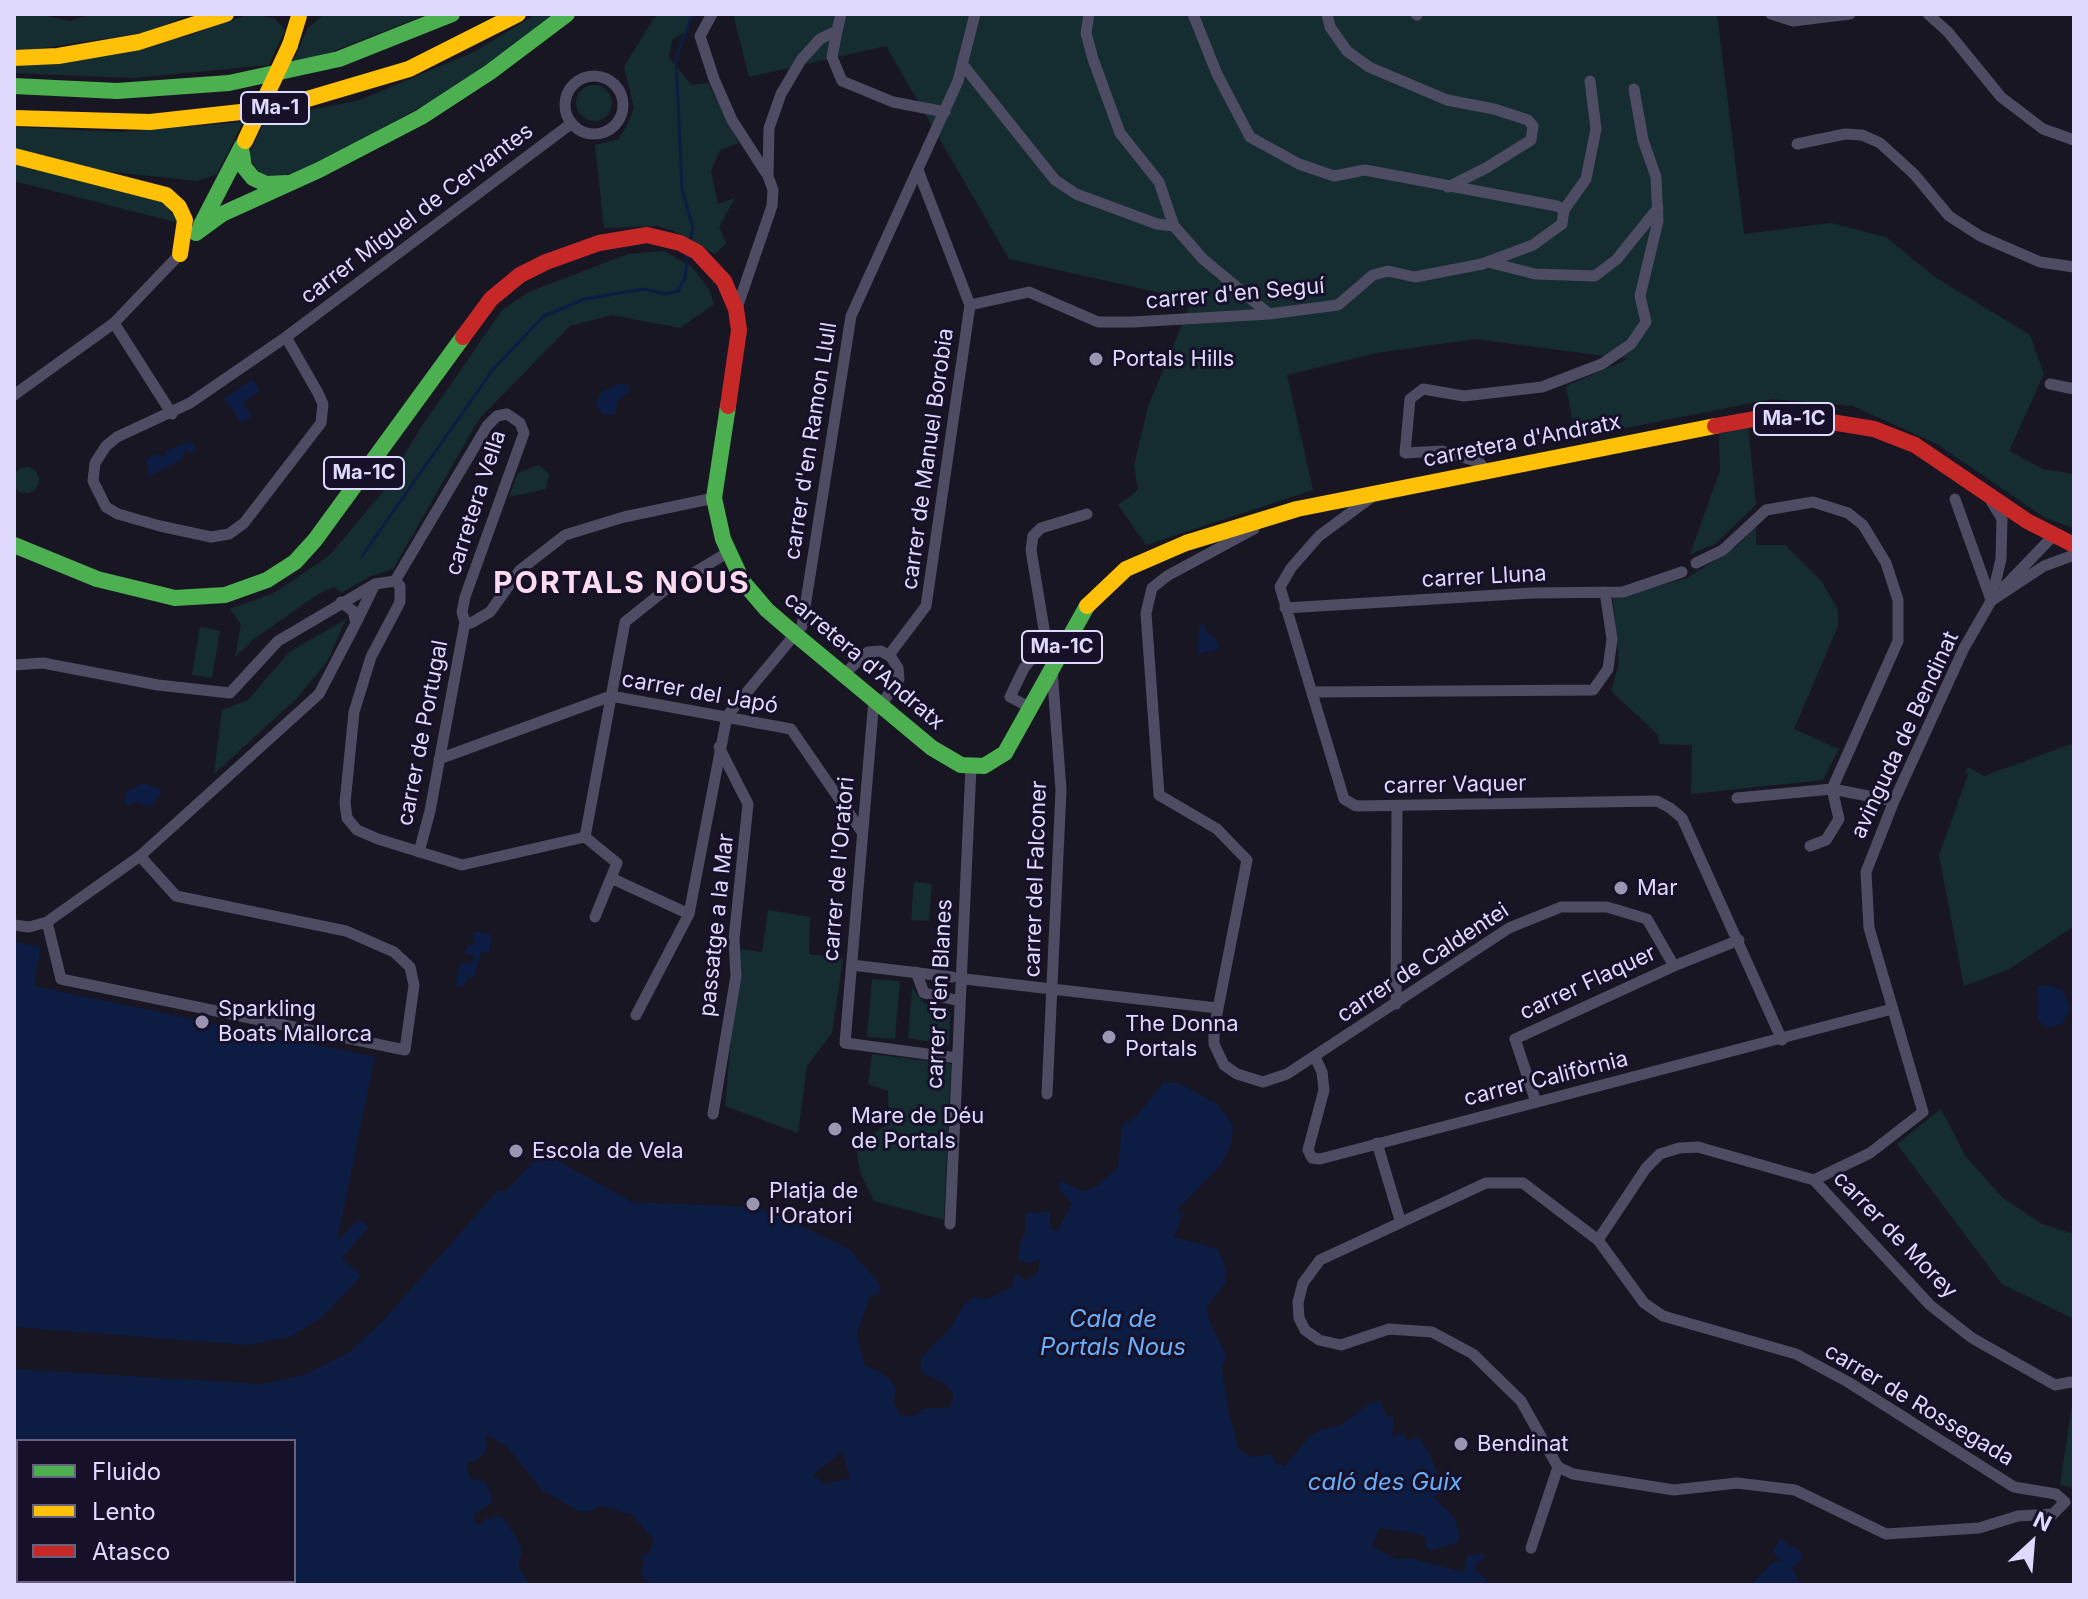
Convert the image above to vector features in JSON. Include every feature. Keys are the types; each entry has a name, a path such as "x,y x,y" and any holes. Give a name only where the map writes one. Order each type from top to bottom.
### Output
{"main road":[{"path":"14,58 58,56 125,45 179,32 226,14"},
{"name":"Ma-1","path":"14,86 117,91 229,83 339,59 452,14"},
{"name":"Ma-1","path":"14,118 150,122 277,108 333,94 409,69 518,14"},
{"path":"196,233 222,214 294,182 441,105 567,14"},
{"path":"180,254 196,233 243,144 303,15"},
{"path":"243,144 242,162 253,178 274,185 294,182"},
{"path":"14,156 166,195 179,207 185,220 186,237 180,254"},
{"name":"carretera d'Andratx","path":"14,545 97,579 159,595 213,597 257,585 295,562 315,540 468,327 506,285 546,262 599,243 636,236 670,240 704,257 724,281 736,309 739,330 714,498 727,553 750,592 796,635 942,754 971,767 991,764 1005,753 1087,604 1126,569 1174,547 1281,514 1380,490 1754,419 1800,419 1850,424 1895,436 2053,536 2074,545"}],"street":[{"path":"712,14 700,36 714,79 732,120 768,176 773,190 772,206 736,309"},
{"path":"841,14 832,57 842,81 893,102 945,112"},
{"name":"carrer d'en Ramon Llull","path":"796,635 802,626 851,316 945,112 963,65 975,14"},
{"path":"1089,14 1086,33 1120,133 1159,182 1174,226 1203,259 1269,314"},
{"path":"1193,14 1217,74 1250,137 1299,164 1334,176 1365,170 1564,210"},
{"path":"1327,14 1330,27 1347,51 1369,67 1447,100 1494,109 1528,120 1533,126 1531,140 1448,187"},
{"path":"1771,14 1793,21 1850,14"},
{"path":"1928,14 1948,32 2001,97 2043,129 2074,140"},
{"path":"768,176 769,128 781,94 801,60 820,39 837,31"},
{"path":"963,65 1055,180 1076,194 1157,224 1174,226"},
{"path":"596,75 614,83 620,90 623,109 615,126 598,134 588,133 572,123 565,105 571,87 578,80 596,75"},
{"path":"1488,262 1533,245 1562,224 1564,210 1586,179 1589,167 1596,129 1590,81"},
{"path":"1486,471 1479,462 1442,451 1405,453 1410,399 1423,389 1464,396 1542,387 1602,364 1631,344 1646,322 1640,296 1643,275 1658,232 1656,177 1643,140 1634,89"},
{"name":"carrer Miguel de Cervantes","path":"286,337 323,404 321,423 244,523 229,534 211,537 118,514 106,507 93,481 95,463 106,446 117,437 172,414 286,337 572,123"},
{"path":"1797,144 1845,134 1862,135 1880,143 1914,174 1949,216 1980,236 2040,262 2074,267"},
{"path":"918,170 970,305"},
{"name":"carrer d'en Seguí","path":"970,305 1029,292 1098,322 1269,314 1338,305 1373,275 1388,271 1415,277 1488,262 1535,274 1595,276 1617,259 1650,214 1658,208"},
{"path":"14,395 114,323 180,254"},
{"name":"carrer de Manuel Borobia","path":"889,655 926,606 970,305"},
{"path":"114,323 172,414"},
{"path":"2050,384 2074,389"},
{"name":"carretera Vella","path":"395,581 487,426 497,416 507,414 520,423 524,433 465,597 462,612 465,622"},
{"name":"carrer Vaquer","path":"1380,490 1319,536 1291,568 1280,587 1344,799 1356,806 1657,801 1682,818 1782,1040"},
{"name":"avinguda de Bendinat","path":"1985,491 2002,519 2001,559 1991,601"},
{"path":"465,622 471,623 490,612 520,570 565,535 624,517 714,498"},
{"path":"1955,499 1991,601"},
{"path":"1696,563 1723,550 1766,510 1790,503 1832,505 1863,525 1875,542 1898,600 1898,639 1832,789 1839,819 1826,840 1810,846"},
{"path":"1031,708 1010,697 1024,668 1041,648 1045,635 1031,550 1033,536 1041,528 1087,514"},
{"path":"965,979 1217,1008 1247,860 1217,829 1159,795 1154,753 1148,600 1152,588 1167,576 1281,514"},
{"name":"avinguda de Bendinat","path":"1814,1180 1870,1153 1923,1112 1869,928 1866,872 1894,801 1964,648 1991,601 2053,536"},
{"path":"585,837 625,622 665,590 727,553"},
{"name":"avinguda de Bendinat","path":"1991,601 2044,566 2074,555"},
{"name":"carrer Lluna","path":"1285,608 1623,592 1682,572"},
{"path":"14,665 43,663 158,685 230,693 278,641 375,584 395,581 400,586 400,602 371,657 354,712 345,803 347,818 357,830 462,865 585,837"},
{"path":"14,925 29,927 47,922 140,856 319,694 375,584"},
{"path":"1312,692 1593,690 1608,669 1612,639 1605,592"},
{"path":"341,602 353,611 356,623"},
{"name":"carrer de Portugal","path":"419,852 465,622"},
{"path":"636,1015 689,914 718,747 727,716 796,635"},
{"path":"844,674 863,654 878,651 889,655 897,664 899,679 878,702"},
{"name":"carrer del Falconer","path":"1047,1094 1061,790 1052,665"},
{"name":"carrer del Japó","path":"439,759 611,696 727,716 791,729 862,832"},
{"name":"carrer de l'Oratori","path":"878,702 862,832 845,1043 957,1058"},
{"name":"passatge a la Mar","path":"713,1114 736,976 734,939 748,804 718,747"},
{"name":"carrer d'en Blanes","path":"950,1224 971,767"},
{"path":"1737,798 1832,789 1894,801"},
{"path":"1396,1004 1397,806"},
{"path":"585,837 617,863 595,917"},
{"path":"47,922 61,979 405,1050 414,985 410,967 394,952 346,931 176,896 140,856"},
{"path":"611,878 689,914"},
{"name":"carrer de Caldentei","path":"1217,1008 1214,1044 1224,1065 1237,1074 1269,1081 1315,1057 1509,928 1561,907 1607,907 1647,919 1674,966"},
{"name":"carrer Flaquer","path":"1536,1102 1515,1039 1674,966 1739,940"},
{"path":"852,965 952,977"},
{"path":"916,972 924,993 960,1001"},
{"name":"carrer Califòrnia","path":"1315,1057 1322,1072 1324,1090 1308,1150 1312,1158 1320,1159 1892,1009"},
{"path":"1377,1143 1400,1220"},
{"path":"1531,1548 1558,1467 1521,1401 1473,1354 1432,1332 1389,1329 1341,1345 1319,1340 1305,1330 1299,1318 1298,1302 1303,1283 1320,1260 1400,1220 1486,1183 1523,1183 1598,1240 1646,1168 1660,1154 1679,1148 1698,1147 1814,1180"},
{"name":"carrer de Morey","path":"1814,1180 1941,1314 1972,1338 2055,1385 2071,1382"},
{"name":"carrer de Rossegada","path":"1558,1467 1573,1474 1674,1490 1737,1483 1795,1490 1886,1534 1979,1528 2018,1516 2053,1514 2065,1502 2056,1494 2014,1487 1848,1382 1796,1354 1663,1316 1644,1303 1598,1240"}],"green space":[{"path":"14,14 39,14 70,21 93,14 191,14 148,32 14,50"},
{"path":"250,14 274,18 285,30 269,65 133,78 14,73 14,65 187,36"},
{"path":"324,14 428,14 331,52 292,63 308,28"},
{"path":"536,14 557,14 446,93 298,174 262,176 248,156 266,119 360,100 476,51"},
{"path":"660,14 690,14 689,30 672,40 669,57 691,85 708,83 739,143 720,150 711,171 718,204 735,198 719,227 726,243 715,254 674,231 657,226 604,228 595,145 619,139 628,123 634,108 624,67 653,19"},
{"path":"733,14 1717,14 1744,234 1831,223 1886,237 1935,277 2030,335 2044,374 2009,451 2043,469 2074,474 2074,528 2045,518 1937,444 1853,406 1772,399 1576,438 1566,386 1628,359 1475,339 1376,353 1287,375 1313,490 1146,545 1118,505 1138,490 1134,465 1148,407 1192,300 1009,259 886,46 749,77"},
{"path":"594,85 607,90 612,103 607,116 594,121 581,116 576,103 581,90"},
{"path":"243,122 217,174 197,181 95,170 14,150 14,127 119,132"},
{"path":"14,164 164,202 179,223 14,181"},
{"path":"664,251 692,267 709,289 714,304 680,328 612,315 570,326 479,419 393,569 371,576 341,593 334,587 318,594 254,639 235,657 241,624 230,609 274,593 329,556 381,494 420,429 502,310 529,292 628,254"},
{"path":"1748,427 1756,505 1715,544 1690,554 1720,471 1719,434"},
{"path":"539,465 549,474 546,489 509,497 518,473"},
{"path":"26,467 35,471 39,480 35,489 26,493 17,489 13,480 17,471"},
{"path":"1756,526 1756,545 1785,545 1822,582 1838,610 1838,626 1794,729 1839,749 1823,780 1691,794 1692,745 1659,744 1658,735 1611,691 1619,663 1613,599 1687,578 1737,546"},
{"path":"346,619 327,662 296,699 214,774 222,710 248,700 289,652"},
{"path":"200,627 220,631 212,678 192,675"},
{"path":"2074,743 2074,926 2010,969 1964,986 1939,855 1968,775 1965,772 1968,767 1984,776"},
{"path":"914,882 932,884 929,921 911,920"},
{"path":"768,910 810,917 809,954 843,959 832,1033 807,1066 798,1133 725,1106 739,949 762,952"},
{"path":"872,979 900,981 895,1039 867,1037"},
{"path":"912,988 924,1003 950,1010 949,1045 908,1038"},
{"path":"872,1054 951,1064 944,1220 874,1201 860,1172 856,1146 889,1123 888,1091 868,1084"},
{"path":"1941,1109 1966,1157 2003,1198 2042,1224 2074,1234 2074,1319 2002,1284 1897,1144"},
{"path":"2074,1392 2074,1488 2060,1485"}],"water":[{"path":"252,379 260,390 243,403 252,416 242,423 224,399"},
{"path":"620,383 629,386 629,392 619,399 615,414 603,415 596,406 600,393"},
{"path":"191,441 196,450 189,453 186,448 182,459 149,477 146,460 157,454 164,457 165,451"},
{"path":"1204,624 1207,633 1216,639 1219,649 1198,654 1199,625"},
{"path":"142,783 160,789 161,794 150,807 136,802 127,806 124,794"},
{"path":"473,931 492,935 489,952 481,953 474,977 467,978 464,987 455,985 460,964 473,962 474,957 464,953 468,945 475,945"},
{"path":"14,942 41,947 34,986 375,1057 337,1241 359,1219 369,1227 342,1258 385,1297 484,1179 498,1190 506,1191 532,1163 553,1158 632,1202 750,1207 775,1213 849,1249 878,1281 881,1293 870,1296 857,1334 864,1364 888,1377 896,1388 894,1401 899,1414 912,1417 923,1409 950,1407 954,1394 945,1384 921,1372 921,1358 950,1329 963,1306 973,1297 987,1299 1012,1287 1015,1273 1026,1281 1037,1273 1040,1260 1029,1263 1018,1260 1020,1243 1026,1231 1025,1213 1050,1212 1050,1229 1057,1231 1072,1204 1059,1189 1060,1181 1084,1191 1098,1186 1118,1167 1122,1126 1136,1117 1163,1083 1179,1083 1218,1105 1233,1125 1232,1142 1221,1165 1178,1209 1178,1215 1184,1211 1174,1237 1218,1249 1226,1270 1225,1284 1207,1306 1209,1319 1226,1356 1222,1369 1239,1450 1252,1457 1271,1454 1275,1462 1285,1466 1308,1438 1320,1430 1340,1426 1368,1404 1381,1401 1386,1416 1394,1416 1392,1437 1404,1433 1407,1442 1418,1436 1430,1454 1445,1493 1433,1497 1454,1517 1460,1536 1457,1543 1432,1550 1426,1547 1426,1538 1420,1534 1379,1528 1372,1547 1397,1559 1410,1558 1459,1571 1465,1570 1467,1555 1482,1554 1486,1558 1476,1564 1475,1569 1491,1585 652,1585 641,1575 644,1561 639,1555 649,1554 654,1540 632,1515 601,1506 587,1512 579,1511 543,1491 507,1447 489,1436 485,1437 487,1448 479,1459 468,1463 467,1471 471,1478 486,1483 492,1498 491,1503 474,1514 475,1523 482,1524 486,1517 491,1521 494,1516 502,1517 517,1538 522,1552 518,1566 530,1585 14,1585","holes":["842,1452 850,1478 825,1484 813,1475"]},
{"path":"2050,985 2062,990 2070,1008 2063,1023 2050,1028 2038,1021 2037,986"},
{"path":"1780,1539 1800,1551 1802,1560 1792,1568 1801,1585 1750,1585 1775,1561 1781,1561 1773,1552"}],"pier":[{"path":"484,1179 498,1190 380,1324 348,1353 307,1374 262,1384 14,1369 14,1327 247,1345 290,1337 321,1318 362,1276 386,1297"}],"waterway":[{"path":"690,241 693,228 682,189 676,57 693,14"},
{"path":"362,556 494,368 544,316 585,299 644,289 666,294 678,291 685,278 688,253"}],"traffic: fast":[{"path":"14,86 117,91 229,83 339,59 452,14"},
{"path":"196,233 222,214 319,170 421,117 490,72 567,14"},
{"path":"201,225 242,146"},
{"path":"241,148 244,167 253,178 266,184 286,183"},
{"path":"14,545 97,579 175,598 225,595 267,580 295,562 315,540 463,337"},
{"path":"728,406 714,498 723,539 743,582 767,610 796,635 932,748 961,765 984,766 1005,753 1087,606"}],"traffic: slow":[{"path":"14,58 58,56 139,42 226,14"},
{"path":"14,118 150,122 277,108 409,69 518,14"},
{"path":"290,45 299,16"},
{"path":"245,141 290,45"},
{"path":"14,156 166,195 179,207 185,220 180,254"},
{"path":"1087,606 1126,569 1186,543 1297,509 1715,426"}],"traffic: jam":[{"path":"463,337 491,299 520,275 546,262 599,243 647,235 680,243 697,252 724,281 736,309 739,330 728,406"},
{"path":"1715,426 1754,419 1825,421 1874,429 1915,445 2027,521 2074,545"}],"place":[{"name":"Portals Hills","path":"1096,359"},
{"name":"Mar","path":"1621,888"},
{"name":"Sparkling Boats Mallorca","path":"202,1022"},
{"name":"The Donna Portals","path":"1109,1037"},
{"name":"Mare de Déu de Portals","path":"835,1129"},
{"name":"Escola de Vela","path":"516,1151"},
{"name":"Platja de l'Oratori","path":"753,1204"},
{"name":"Bendinat","path":"1461,1444"}],"district":[{"name":"PORTALS NOUS","path":"622,584"}],"water label":[{"name":"Cala de Portals Nous","path":"1113,1334"},
{"name":"caló des Guix","path":"1385,1483"}]}
